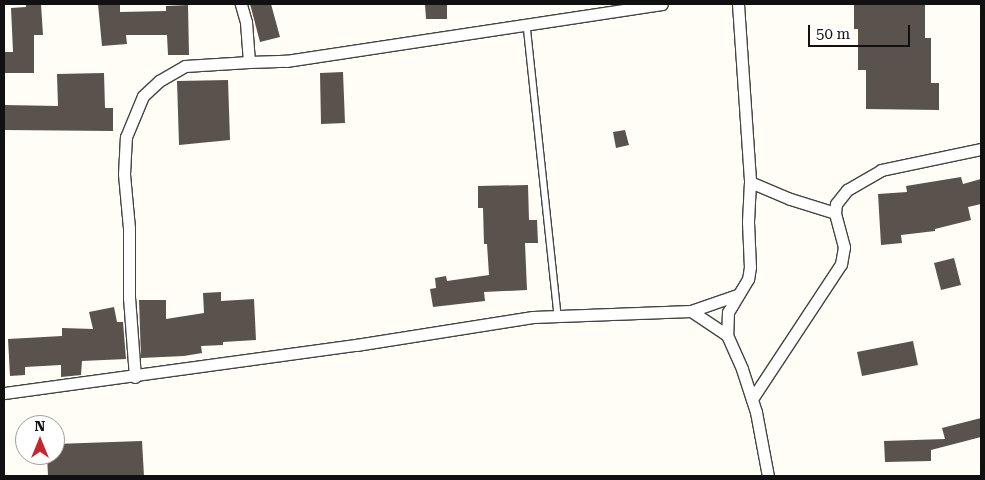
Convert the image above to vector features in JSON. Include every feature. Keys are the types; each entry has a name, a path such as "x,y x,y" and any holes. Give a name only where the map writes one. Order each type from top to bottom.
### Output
{"street":[{"path":"242,4 246,22 248,62"},
{"path":"135,377 129,298 129,221 124,174 126,137 143,96 159,80 185,66 286,61 662,4"},
{"path":"738,4 750,182 748,222 750,267 748,279 736,295 728,312 727,335 742,369 752,399 768,476"},
{"path":"752,399 841,264 844,247 835,213 836,204 846,190 881,170 981,149"},
{"path":"750,182 790,199 835,213"},
{"path":"4,393 135,377 533,317 691,311 736,295"},
{"path":"691,311 727,335"}],"lane":[{"path":"527,25 558,316"}],"building":[{"path":"26,4 41,4 43,35 34,35 34,73 4,73 4,52 13,52 11,8 26,7"},
{"path":"98,4 120,4 120,12 166,11 166,6 188,5 189,55 168,55 167,35 126,35 127,44 102,46"},
{"path":"250,4 271,4 280,37 260,42"},
{"path":"425,4 447,4 447,19 426,19"},
{"path":"854,4 925,4 925,38 931,38 931,83 939,83 939,110 866,109 866,70 858,70 858,29 854,29"},
{"path":"343,72 345,123 321,124 320,73"},
{"path":"104,73 105,108 113,108 113,131 4,130 4,105 58,106 57,74"},
{"path":"228,80 230,140 179,145 177,81"},
{"path":"625,130 629,145 616,148 613,132"},
{"path":"961,177 963,184 981,179 981,204 968,207 971,220 935,229 935,231 901,235 902,243 881,245 878,194 907,192 906,186"},
{"path":"528,185 529,220 537,220 538,243 525,243 527,290 484,292 485,301 433,307 430,289 436,288 435,278 446,276 447,281 489,275 487,244 484,244 483,208 478,208 478,186"},
{"path":"954,258 961,285 941,290 934,263"},
{"path":"221,292 221,301 254,299 256,340 223,342 223,345 201,346 202,353 184,356 141,358 139,300 166,300 166,319 204,313 203,293"},
{"path":"114,307 117,322 123,322 126,359 82,361 81,375 61,377 61,365 25,367 25,375 10,376 8,339 62,336 62,328 93,329 89,312"},
{"path":"913,341 918,365 862,376 857,352"},
{"path":"981,418 981,437 931,450 931,461 885,462 884,441 945,439 942,428"},
{"path":"142,441 144,476 48,476 47,465 65,465 65,444"}]}
